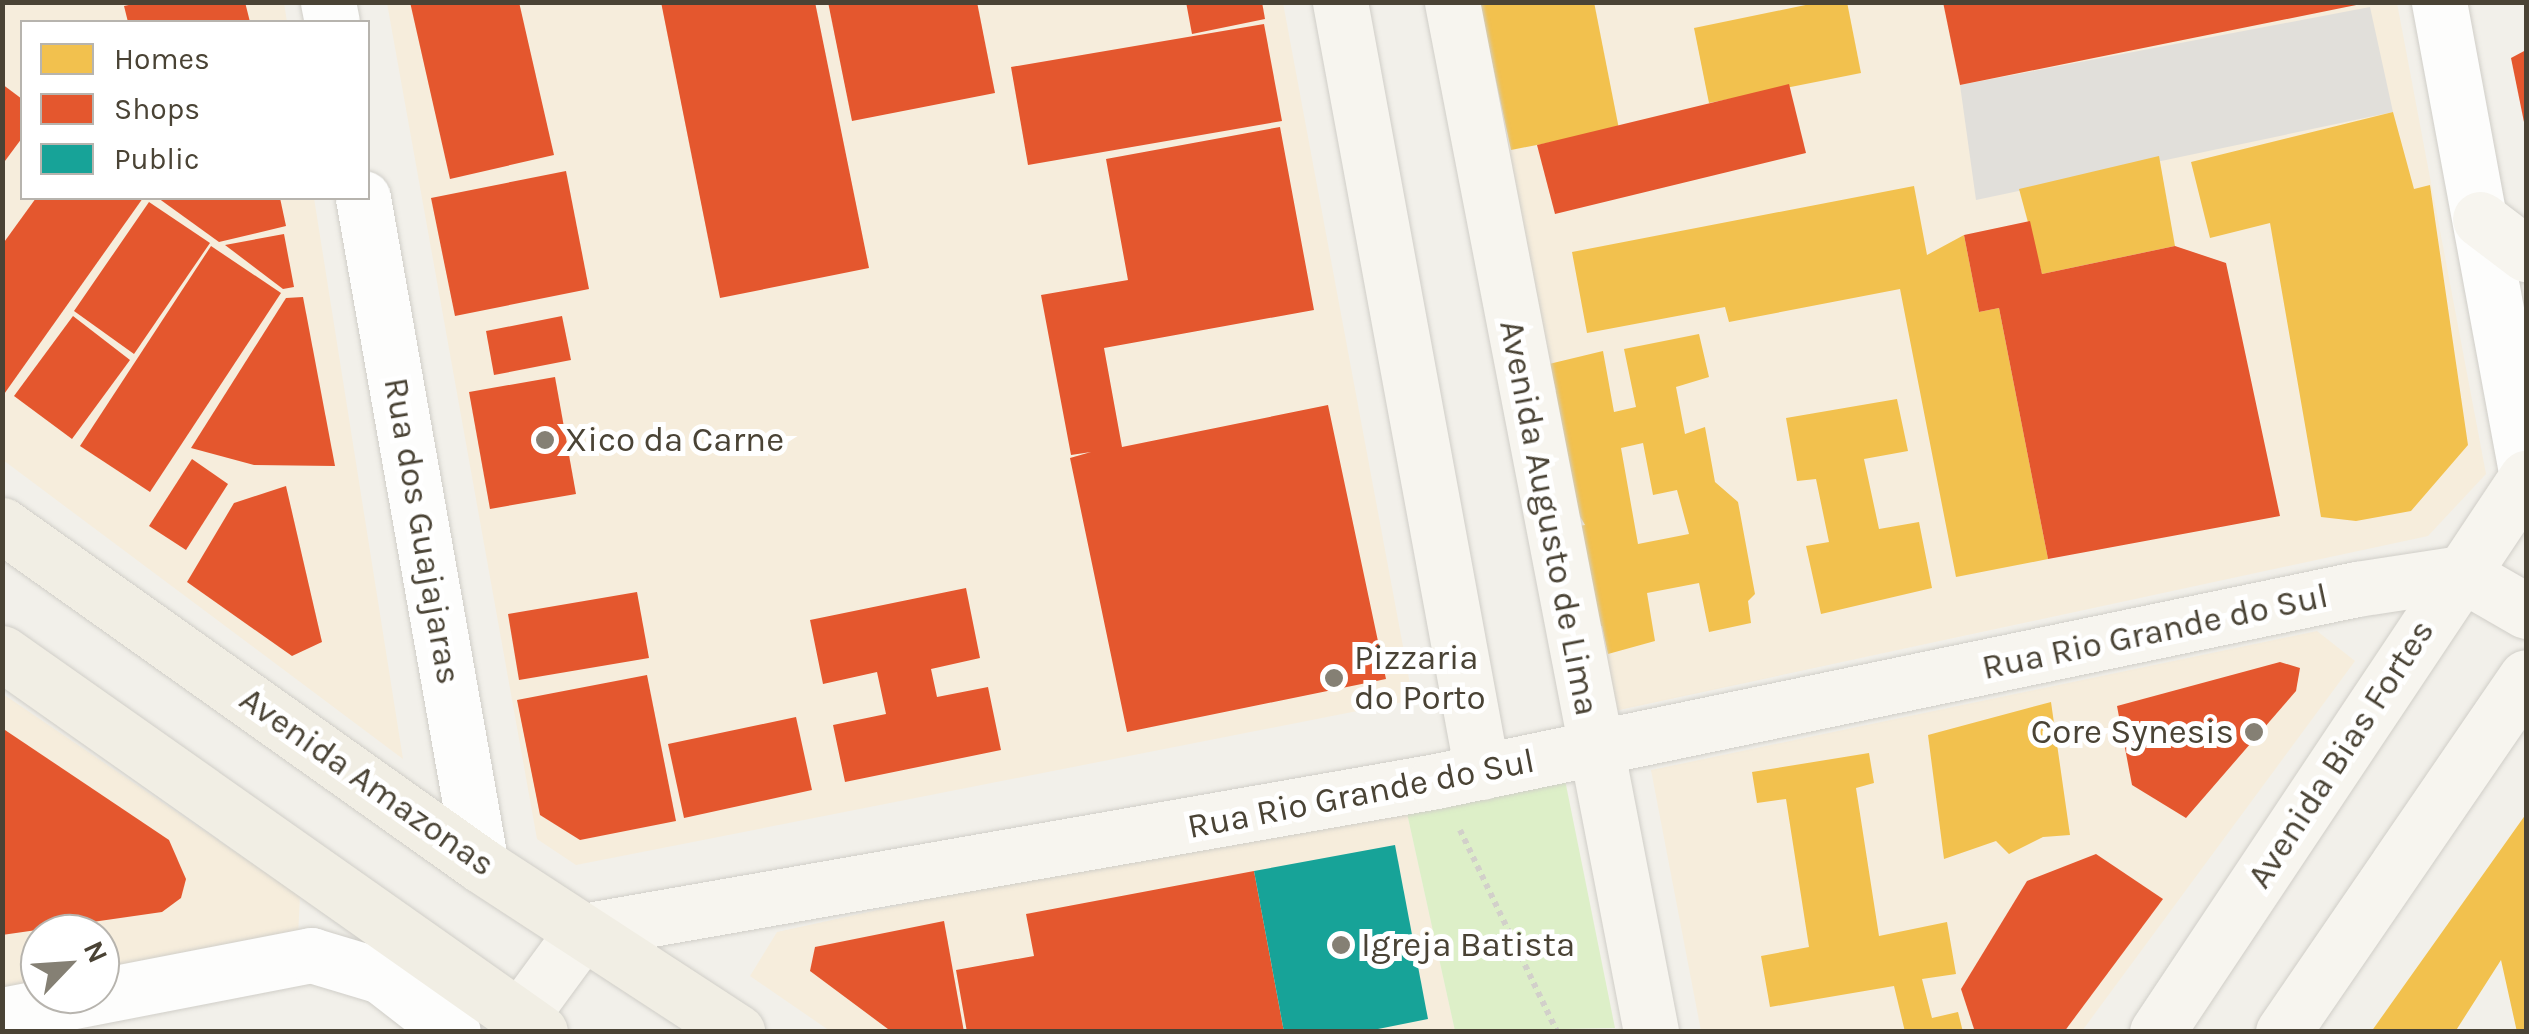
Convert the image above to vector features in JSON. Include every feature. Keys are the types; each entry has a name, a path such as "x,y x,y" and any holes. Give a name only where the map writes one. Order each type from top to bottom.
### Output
{"main road":[{"path":"1340,2 1459,777"},
{"name":"Avenida Augusto de Lima","path":"1452,2 1592,751 1651,1032"},
{"path":"2480,218 2526,254"},
{"name":"Avenida Bias Fortes","path":"2157,1032 2526,474"},
{"name":"Avenida Amazonas","path":"2,524 482,865 737,1032"},
{"path":"2460,572 2526,611"},
{"name":"Rua Rio Grande do Sul","path":"583,931 1459,777 2460,572"},
{"path":"2,653 527,1027 583,931"},
{"path":"2282,1032 2526,677"}],"street":[{"path":"2439,2 2526,474"},
{"name":"Rua dos Guajajaras","path":"363,200 482,865"},
{"path":"2,1015 311,954 381,976 453,1032"}],"path":[{"path":"1459,777 1557,1032"}],"shaded area":[{"path":"2,3 284,3 287,20 20,20 20,200 314,200 403,759 3,460"},
{"path":"387,3 1283,3 1413,700 576,865 537,839"},
{"path":"1474,3 2397,3 2486,474 2428,536 1610,712"},
{"path":"2370,7 2393,112 1976,200 1960,85"},
{"path":"2317,631 2355,661 2082,1031 1701,1031 1651,770"},
{"path":"3,694 300,896 297,957 120,984 120,914 20,914 20,998 3,1001"},
{"path":"1403,795 1455,1031 830,1031 750,976 777,932"}],"green space":[{"path":"1563,770 1615,1028 1455,1031 1403,795"}],"building: Homes":[{"path":"1479,2 1594,2 1619,129 1511,150"},
{"path":"1820,2 1847,2 1861,73 1709,103 1694,28"},
{"path":"2393,112 2414,189 2430,185 2468,445 2411,511 2356,521 2321,517 2270,223 2210,238 2191,162"},
{"path":"2159,156 2175,246 2042,274 2019,189"},
{"path":"1914,186 1927,255 1964,235 1979,312 1999,308 2048,559 1956,577 1900,289 1729,322 1725,307 1587,333 1572,252"},
{"path":"1699,334 1709,377 1676,387 1685,434 1705,427 1715,482 1738,502 1755,594 1748,601 1751,623 1709,632 1699,583 1647,593 1655,641 1608,654 1602,626 1590,626 1572,527 1585,525 1564,489 1543,397 1556,391 1549,364 1603,351 1614,412 1636,407 1624,349","holes":["1643,443 1653,495 1677,490 1689,534 1638,544 1621,448"]},
{"path":"1897,399 1908,451 1864,459 1879,529 1919,522 1932,588 1821,614 1806,546 1829,542 1816,479 1797,481 1786,418"},
{"path":"2051,702 2070,835 2043,837 2009,854 1996,841 1944,859 1928,735"},
{"path":"1869,753 1874,783 1856,788 1879,936 1947,922 1956,974 1922,979 1932,1018 1958,1012 1963,1032 1905,1032 1894,986 1770,1007 1761,956 1809,947 1786,799 1757,803 1752,772"},
{"path":"2526,814 2526,1032 2517,1032 2501,960 2455,1032 2371,1032"}],"building: Shops":[{"path":"143,2 245,2 250,20 128,20 124,6"},
{"path":"410,2 519,2 554,155 450,179"},
{"path":"661,2 815,2 869,268 720,298"},
{"path":"828,2 977,2 995,93 852,121"},
{"path":"1186,2 1262,2 1265,19 1192,34"},
{"path":"1943,2 2371,2 1960,85"},
{"path":"1264,24 1282,121 1028,165 1011,67"},
{"path":"2526,50 2526,127 2525,127 2511,58"},
{"path":"2,84 20,98 20,141 2,165"},
{"path":"1789,84 1806,153 1555,214 1537,145"},
{"path":"1280,127 1314,310 1104,348 1122,447 1328,405 1386,679 1127,732 1070,458 1091,452 1071,455 1041,295 1128,280 1106,159"},
{"path":"566,171 589,289 455,316 431,198"},
{"path":"35,200 142,200 2,397 2,245"},
{"path":"161,200 280,200 286,226 219,242"},
{"path":"149,202 210,243 134,354 74,311"},
{"path":"2030,221 2042,274 2175,246 2226,263 2280,516 2048,559 1999,308 1979,312 1964,235"},
{"path":"284,234 294,287 283,289 225,245"},
{"path":"211,246 281,293 150,492 80,446"},
{"path":"303,297 335,466 254,465 191,448 286,298"},
{"path":"73,316 130,360 72,439 14,396"},
{"path":"562,316 571,360 494,375 486,331"},
{"path":"555,377 576,494 490,509 469,392"},
{"path":"192,459 228,484 186,550 149,526"},
{"path":"286,486 322,642 292,656 187,582 234,503"},
{"path":"966,588 980,658 931,669 937,697 988,687 1001,750 845,782 833,725 886,714 877,672 823,684 810,620"},
{"path":"637,592 649,658 519,680 508,614"},
{"path":"2280,662 2300,668 2296,691 2186,818 2132,785 2117,706"},
{"path":"647,675 676,821 580,840 540,815 517,700"},
{"path":"796,717 812,790 684,818 668,744"},
{"path":"2,728 169,840 186,879 181,898 162,912 120,918 120,914 20,914 20,932 2,935"},
{"path":"2096,854 2163,899 2064,1032 1975,1032 1961,989 2027,881"},
{"path":"1254,871 1284,1032 967,1032 956,970 1034,956 1026,914"},
{"path":"944,921 964,1032 892,1032 810,971 815,947"}],"building: Public":[{"name":"Igreja Batista","path":"1395,845 1428,1019 1363,1032 1284,1032 1254,871"}],"place":[{"name":"Xico da Carne","path":"545,440"},
{"name":"Pizzaria do Porto","path":"1334,678"},
{"name":"Core Synesis","path":"2254,732"},
{"name":"Igreja Batista","path":"1341,945"}]}
